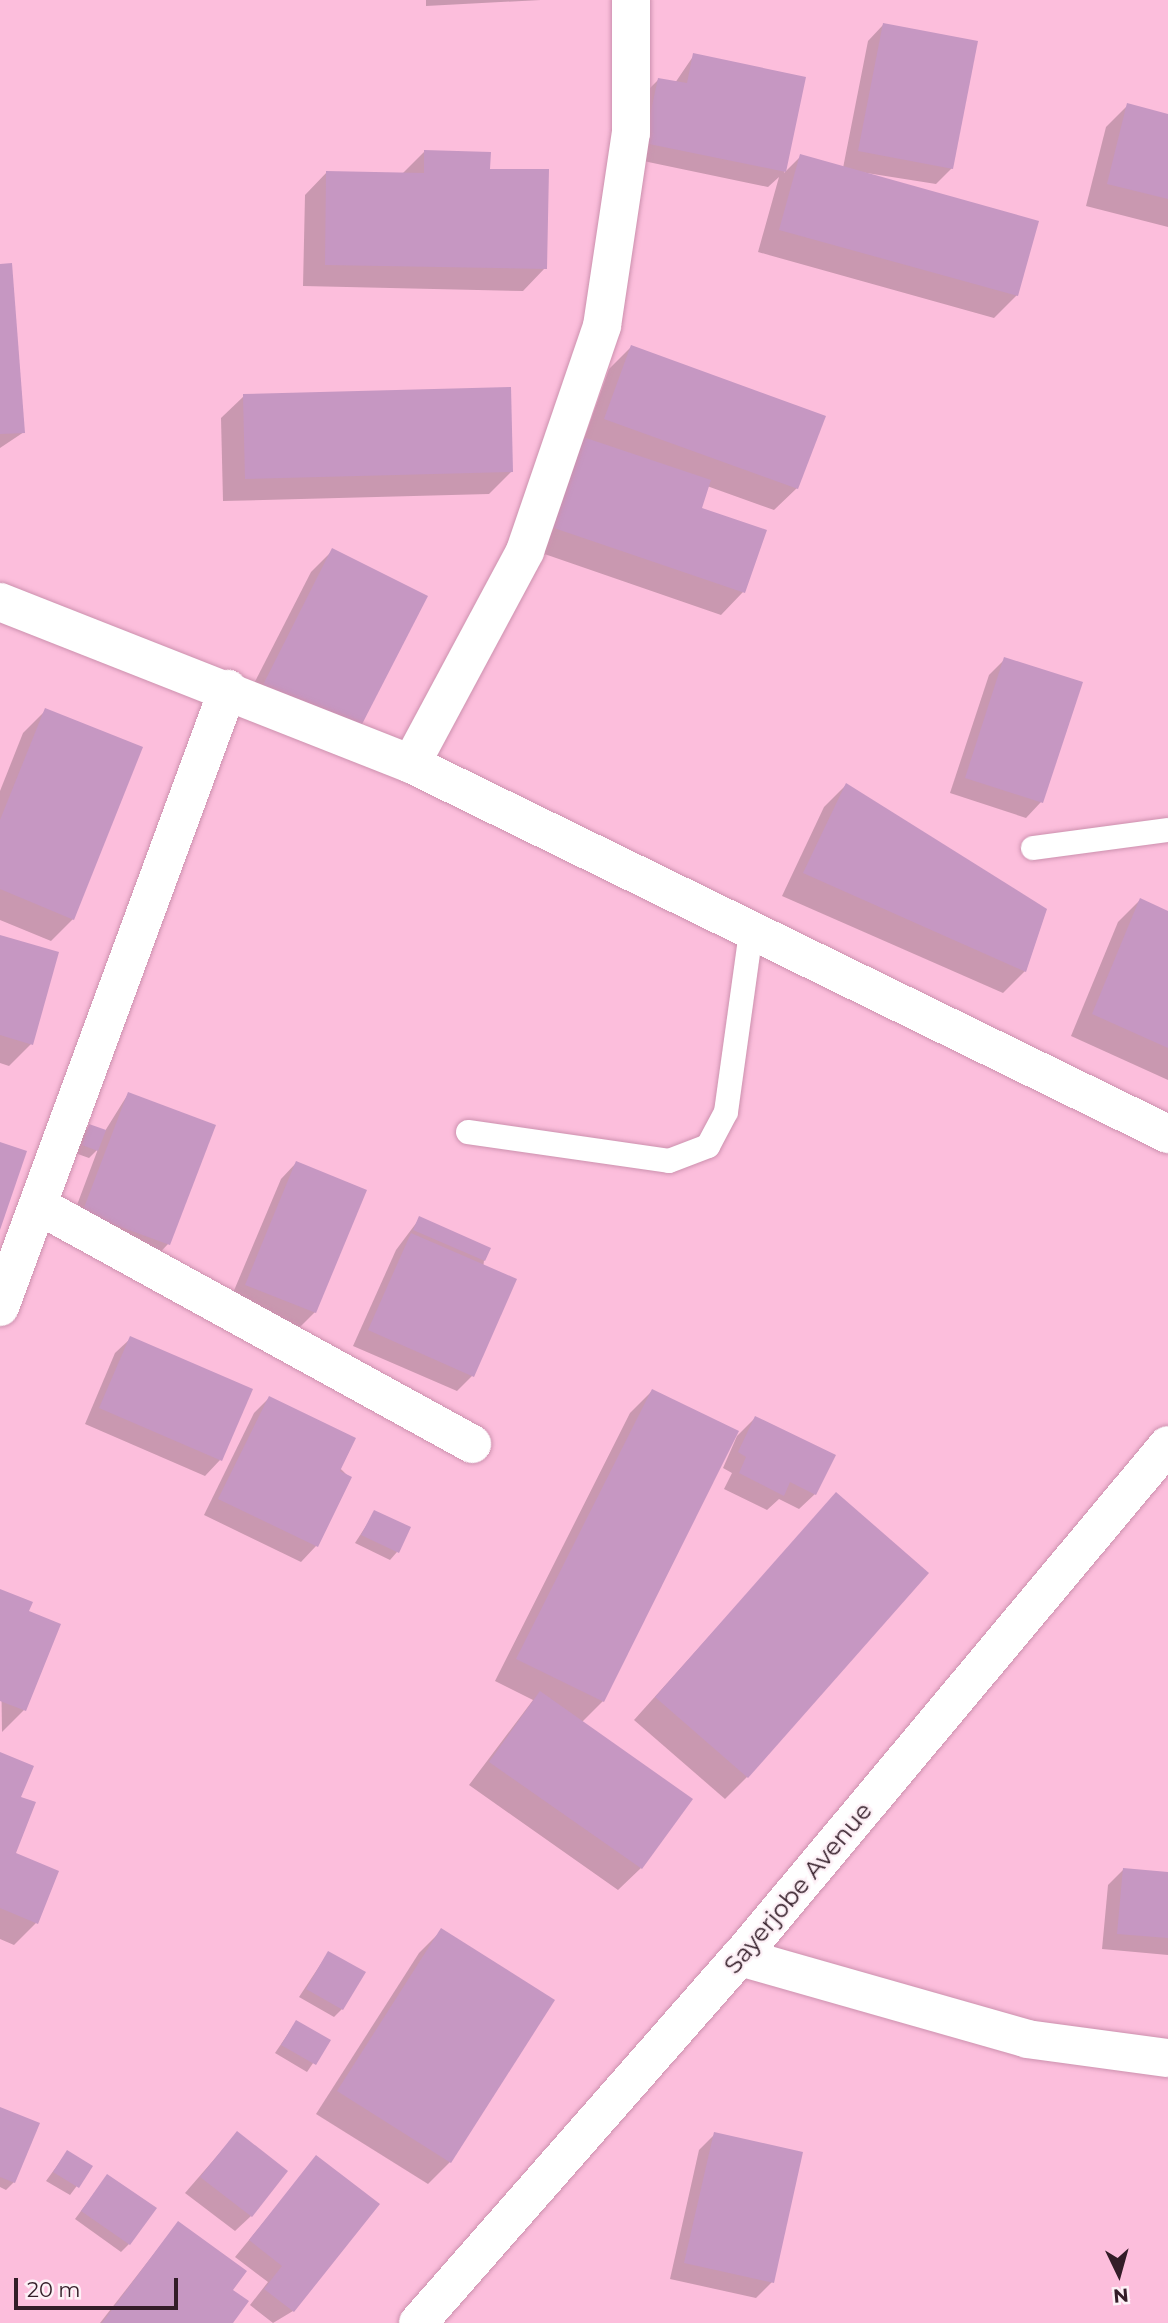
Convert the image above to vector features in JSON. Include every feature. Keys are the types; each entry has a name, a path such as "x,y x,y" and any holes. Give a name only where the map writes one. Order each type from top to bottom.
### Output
{"street":[{"path":"411,764 525,551 602,326 631,133 631,0"},
{"path":"0,602 228,689 411,764 1168,1134"},
{"path":"0,1307 40,1207 228,689"},
{"path":"40,1207 472,1444"},
{"name":"Sayerjobe Avenue","path":"418,2323 740,1957 1168,1445"},
{"path":"740,1957 1027,2039 1168,2058"}],"lane":[{"path":"1033,848 1168,830"},
{"path":"468,1132 669,1161 708,1146 726,1112 751,931"}],"building":[{"path":"883,23 978,41 953,169 858,151"},
{"path":"693,53 806,77 786,172 644,143 658,78 687,83"},
{"path":"1127,103 1168,114 1168,199 1107,184"},
{"path":"424,150 491,152 490,169 549,169 547,269 325,265 326,171 424,173"},
{"path":"800,154 1039,221 1018,296 779,230"},
{"path":"12,263 25,433 0,434 0,264"},
{"path":"631,345 826,416 798,489 604,419"},
{"path":"511,387 513,472 245,479 243,394"},
{"path":"583,437 711,480 702,508 767,530 745,593 551,527"},
{"path":"332,548 428,596 358,732 263,685"},
{"path":"1004,657 1083,682 1043,803 965,778"},
{"path":"45,708 143,747 74,920 0,889 0,820"},
{"path":"846,783 1047,909 1026,972 803,873"},
{"path":"1140,898 1168,911 1168,1048 1092,1014"},
{"path":"0,935 59,952 33,1045 0,1035"},
{"path":"128,1092 216,1125 170,1245 82,1213"},
{"path":"89,1124 106,1130 98,1151 82,1145"},
{"path":"0,1142 27,1151 0,1230"},
{"path":"296,1161 367,1190 316,1313 245,1285"},
{"path":"419,1216 491,1248 485,1261 413,1230"},
{"path":"411,1233 517,1279 474,1377 368,1330"},
{"path":"130,1336 253,1389 222,1461 99,1408"},
{"path":"652,1389 739,1431 604,1702 516,1659"},
{"path":"269,1396 356,1438 340,1471 352,1477 318,1547 218,1499"},
{"path":"755,1416 836,1455 816,1495 790,1482 784,1496 739,1473 746,1457 738,1452"},
{"path":"836,1492 929,1573 748,1778 655,1697"},
{"path":"374,1510 411,1527 399,1553 361,1535"},
{"path":"0,1589 33,1602 29,1611 61,1624 26,1711 0,1701"},
{"path":"540,1691 693,1799 642,1869 489,1762"},
{"path":"0,1752 34,1766 21,1797 36,1802 16,1853 59,1871 38,1924 0,1908"},
{"path":"1123,1868 1168,1872 1168,1938 1117,1934"},
{"path":"441,1928 555,2000 451,2163 337,2091"},
{"path":"328,1951 366,1972 343,2010 306,1989"},
{"path":"296,2020 331,2040 316,2065 281,2045"},
{"path":"0,2107 40,2123 15,2183 0,2177"},
{"path":"237,2131 288,2171 252,2217 200,2177"},
{"path":"714,2132 803,2152 774,2283 684,2263"},
{"path":"67,2150 93,2166 79,2188 53,2172"},
{"path":"316,2155 380,2204 294,2312 264,2289 282,2266 249,2240"},
{"path":"107,2174 157,2208 130,2245 81,2211"},
{"path":"178,2221 247,2271 233,2290 249,2301 233,2323 102,2323"}]}
